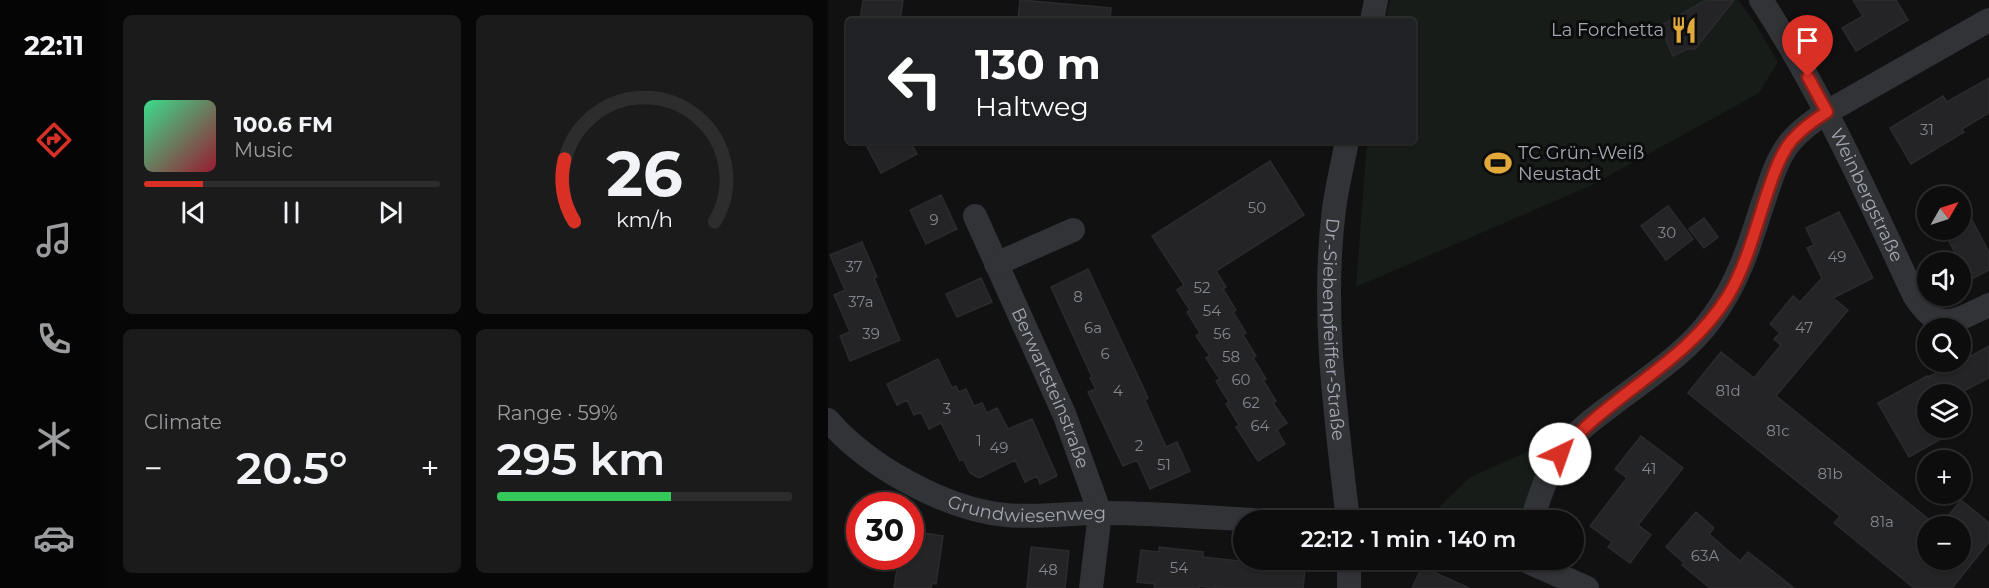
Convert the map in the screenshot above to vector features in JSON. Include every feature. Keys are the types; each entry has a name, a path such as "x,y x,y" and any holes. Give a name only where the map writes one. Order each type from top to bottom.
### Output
{"street":[{"path":"1373,18 1376,0"},
{"name":"Weinbergstraße","path":"1761,0 1789,42 1827,112 1914,295 1925,312 1935,319 1948,321 1989,305"},
{"path":"1536,510 1548,475 1572,438 1596,416 1663,367 1710,321 1729,294 1743,262 1778,161 1791,141 1809,124 1827,112 1989,20"},
{"name":"Dr.-Siebenpfeiffer-Straße","path":"1346,144 1334,208 1330,261 1330,327 1337,423 1347,510"},
{"name":"Berwartsteinstraße","path":"975,216 1065,416 1100,513"},
{"path":"996,264 1074,230"},
{"name":"Grundwiesenweg","path":"828,420 844,438 873,461 948,501 978,511 1008,515 1100,513 1233,519"},
{"path":"1091,588 1100,513"},
{"path":"1349,570 1349,588"},
{"path":"1546,570 1587,588"}],"shaded area":[{"name":"TC Grün-Weiß Neustadt","path":"1390,0 1738,0 1778,62 1759,93 1592,185 1356,287 1367,144 1416,144 1416,18 1386,18"},
{"path":"1552,441 1530,494 1520,510 1436,510 1470,477"}],"building":[{"path":"863,0 903,0 900,18 860,18"},
{"path":"1020,0 1111,8 1110,18 1018,18"},
{"name":"La Forchetta","path":"1706,0 1734,0 1695,49 1687,49 1673,56 1660,26"},
{"path":"1853,0 1896,0 1908,20 1856,51 1842,28 1863,16"},
{"path":"1989,78 1989,113 1962,129 1964,132 1911,164 1890,128 1943,96 1947,102"},
{"path":"866,144 912,144 917,154 881,173"},
{"path":"1270,161 1304,215 1216,271 1226,287 1223,289 1236,310 1233,312 1246,333 1243,335 1256,356 1253,358 1266,379 1263,380 1276,401 1273,403 1287,423 1277,430 1285,444 1258,461 1236,427 1239,425 1226,404 1229,402 1216,381 1220,379 1206,358 1210,356 1196,336 1200,333 1187,312 1190,310 1177,290 1184,285 1152,236"},
{"path":"941,195 957,229 926,244 910,210"},
{"path":"1668,206 1693,239 1666,260 1641,226"},
{"path":"1839,212 1873,278 1833,298 1848,310 1776,396 1925,516 1917,516 1917,570 1966,570 1952,588 1914,588 1834,523 1840,516 1688,393 1721,352 1754,378 1781,345 1774,339 1780,333 1770,324 1793,296 1800,302 1822,278 1807,248 1814,245 1806,228"},
{"path":"1704,218 1718,237 1704,248 1689,229"},
{"path":"1971,220 1989,252 1989,270 1971,279 1971,252 1955,252 1948,240 1971,240"},
{"path":"862,242 877,277 874,278 900,340 850,361 840,336 850,332 834,295 845,290 830,255"},
{"path":"1088,269 1148,398 1145,400 1166,447 1177,442 1190,471 1150,489 1137,460 1123,466 1088,392 1096,389 1090,378 1092,377 1051,287"},
{"path":"981,278 992,302 957,317 946,294"},
{"path":"1989,346 1989,378 1971,387 1971,384 1917,384 1917,438 1943,438 1921,450 1917,450 1917,452 1909,457 1878,403 1939,372 1971,372 1971,356"},
{"path":"938,359 952,388 956,386 959,392 966,389 974,406 982,403 987,413 997,408 1008,429 1032,419 1057,476 1040,484 1037,476 1025,482 1015,460 979,478 970,473 963,459 960,461 941,423 929,429 921,412 914,415 907,400 897,405 887,384"},
{"path":"1641,436 1683,468 1638,525 1651,535 1630,563 1608,547 1612,542 1590,526 1627,478 1615,469"},
{"path":"1958,504 1966,504 1989,523 1989,542 1971,564 1971,516 1948,516"},
{"path":"1696,512 1714,528 1709,534 1740,561 1748,552 1794,588 1710,588 1682,565 1684,563 1666,547"},
{"path":"924,533 943,536 936,584 932,583 931,588 894,588 897,570 924,570"},
{"path":"1031,547 1069,551 1065,588 1027,588"},
{"path":"1159,547 1203,552 1203,557 1233,560 1233,570 1305,570 1303,588 1199,586 1199,588 1154,588 1155,584 1137,582 1141,550 1159,552"},
{"path":"1421,570 1429,570 1469,588 1412,588"}],"place":[{"name":"La Forchetta","path":"1684,30"},
{"name":"TC Grün-Weiß Neustadt","path":"1498,163"}],"route":[{"path":"1560,454 1572,438 1596,416 1663,367 1684,348 1710,321 1729,294 1743,262 1778,161 1791,141 1809,124 1827,112 1808,77"}]}
